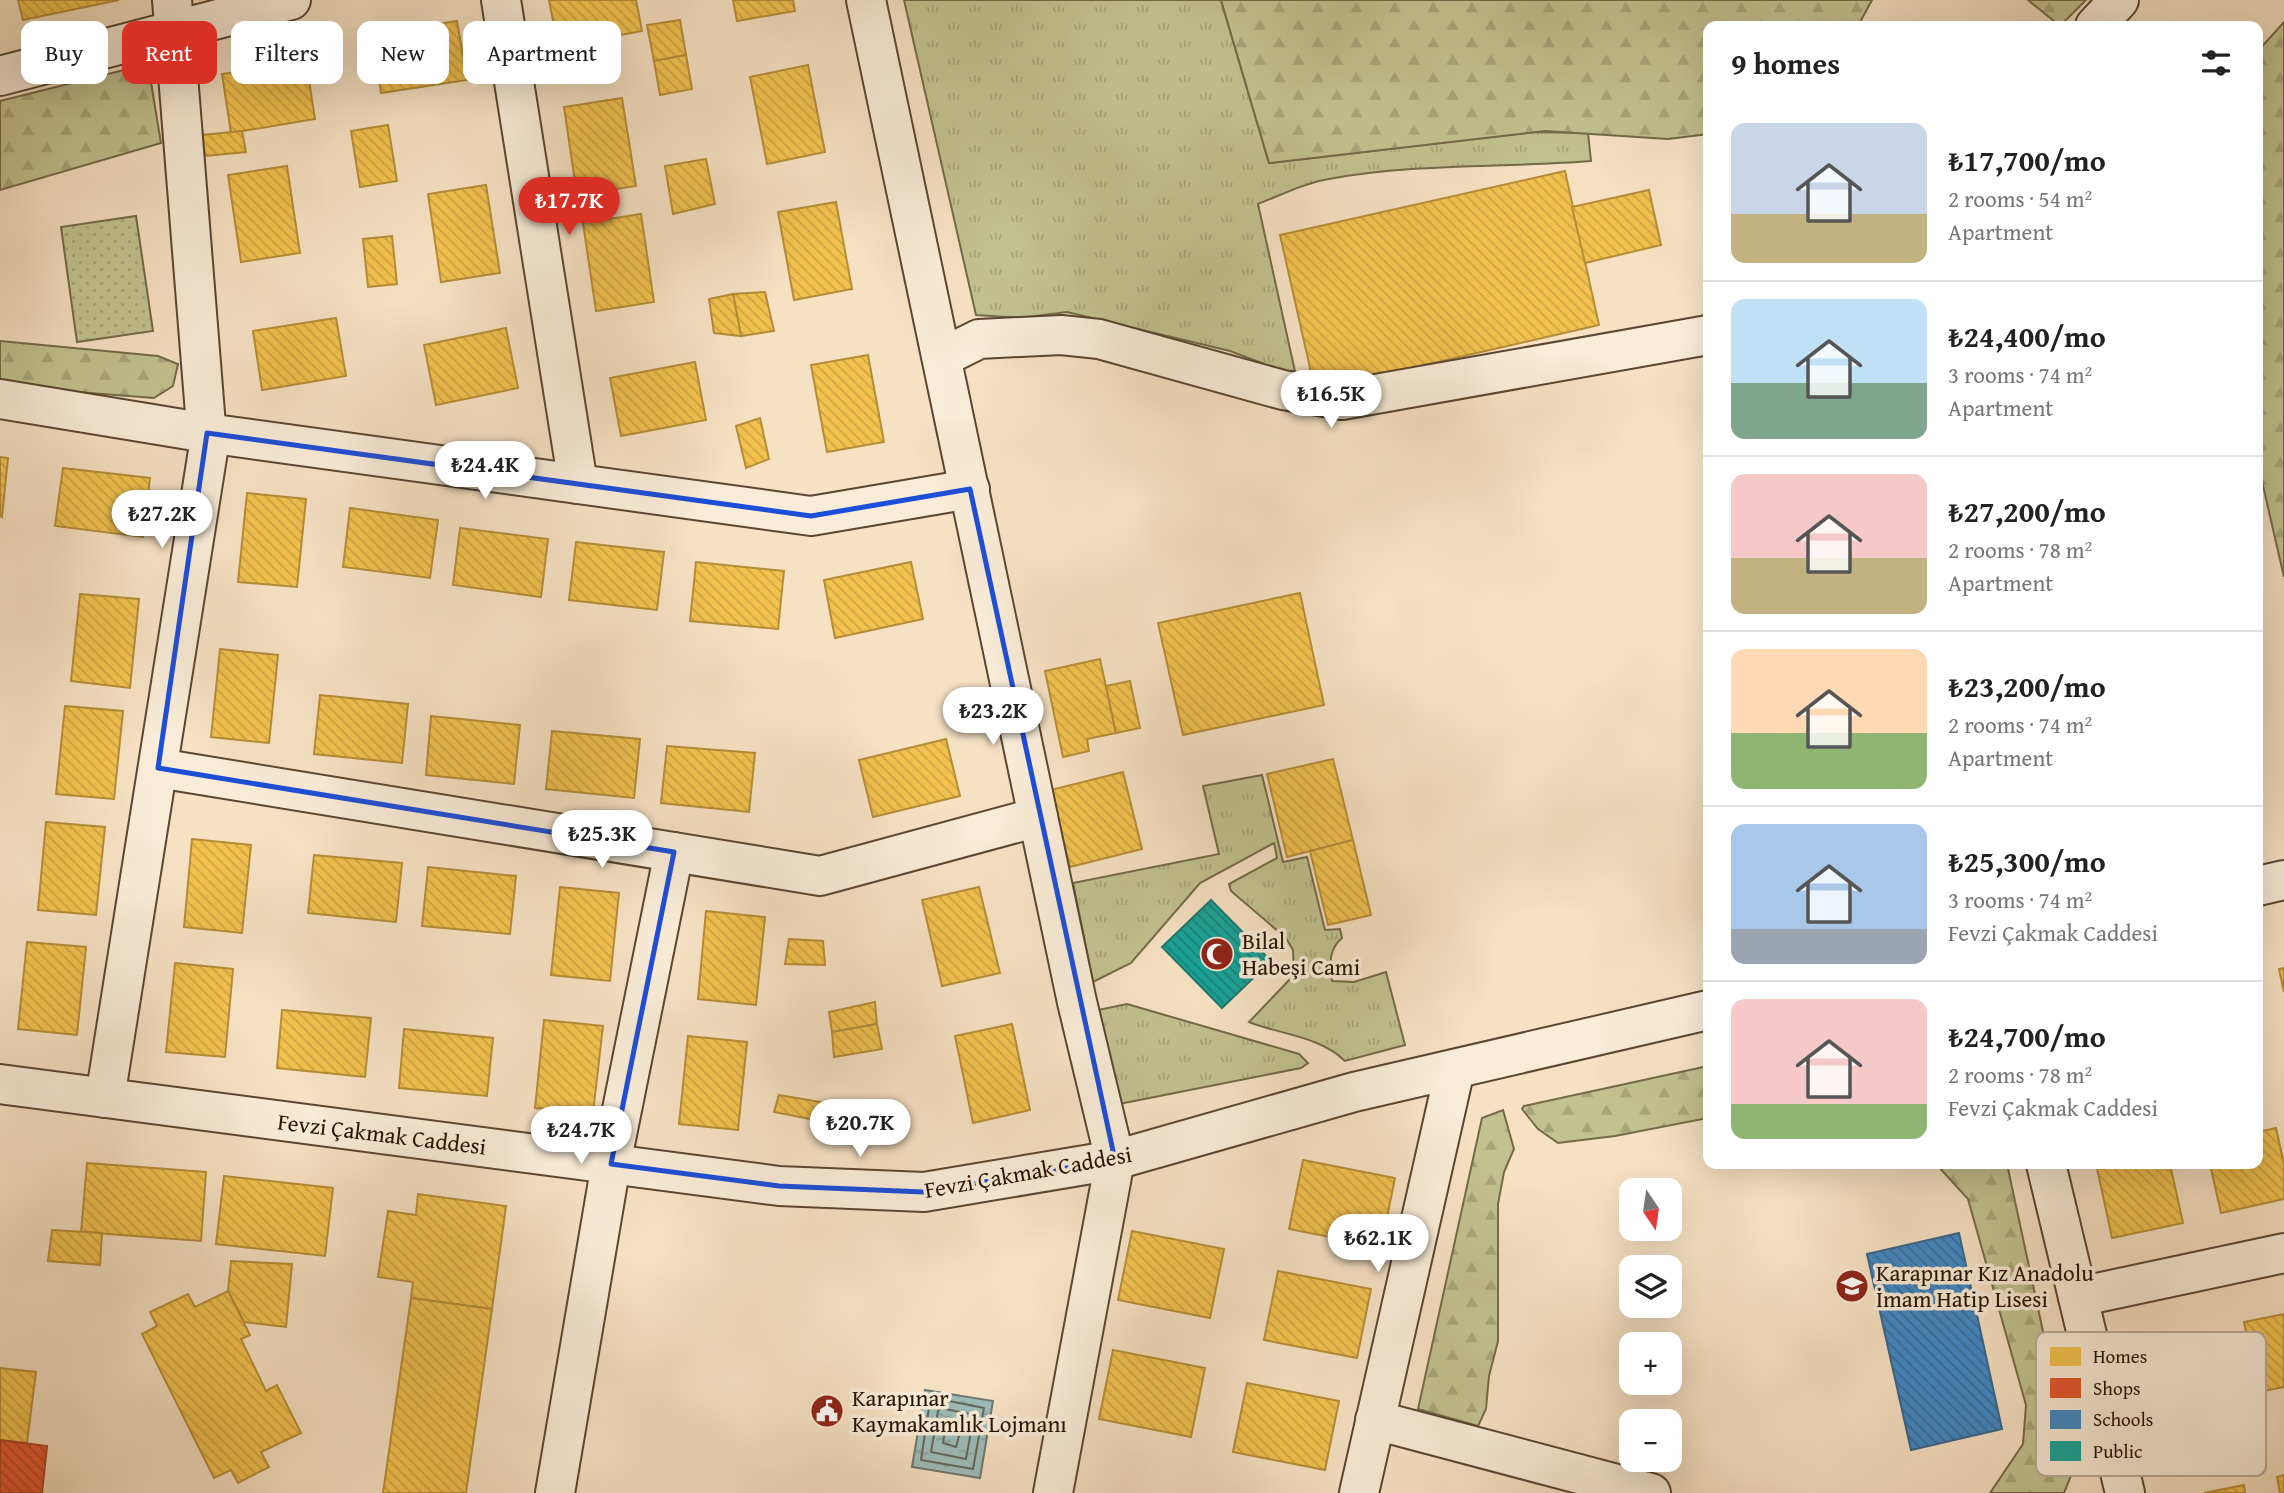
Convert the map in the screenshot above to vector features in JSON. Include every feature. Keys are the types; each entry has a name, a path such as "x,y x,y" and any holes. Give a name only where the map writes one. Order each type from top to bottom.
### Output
{"street":[{"path":"0,76 174,15 291,0"},
{"path":"501,0 578,484"},
{"path":"866,0 1077,1002 1115,1160 1053,1493"},
{"path":"2100,21 2119,0"},
{"path":"105,1098 208,451 174,15"},
{"path":"943,357 979,339 1061,335 1120,344 1283,390 1342,400 1703,336"},
{"path":"0,399 207,433 811,516 970,489"},
{"path":"158,768 820,876 1038,817"},
{"path":"555,1493 611,1164 674,852"},
{"path":"2263,885 2284,880"},
{"name":"Fevzi Çakmak Caddesi","path":"0,1084 779,1185 924,1192 1115,1160 1354,1092 1703,1011"},
{"path":"1359,1493 1455,1069"},
{"path":"2047,1169 2086,1332"},
{"path":"2078,1297 2284,1253"},
{"path":"1375,1420 1651,1493"}],"highlighted area":[{"path":"207,433 811,516 970,489 1115,1160 924,1192 779,1186 611,1164 674,852 158,768"}],"green space":[{"path":"904,0 1221,0 1269,163 1535,132 1588,133 1591,161 1427,168 1361,174 1311,183 1258,204 1296,376 1230,351 1067,312 1020,318 976,315"},
{"path":"1221,0 1872,0 1861,21 1703,21 1703,135 1668,139 1545,131 1269,163"},
{"path":"2028,0 2086,0 2065,21 2054,21"},
{"path":"2284,22 2284,577 2263,486 2263,45"},
{"path":"122,70 122,84 151,84 161,143 0,190 0,101 68,84 108,84 108,74"},
{"path":"136,216 153,331 77,342 61,227"},
{"path":"0,341 158,356 178,364 173,386 154,398 0,386"},
{"path":"1262,775 1283,862 1307,857 1325,930 1340,929 1342,938 1334,947 1331,958 1332,981 1354,982 1386,972 1405,1045 1345,1061 1312,1041 1249,1022 1294,975 1293,950 1286,938 1231,891 1229,884 1277,858 1274,843 1200,883 1131,963 1093,982 1073,883 1219,854 1203,786"},
{"path":"1127,1004 1299,1054 1308,1063 1301,1068 1119,1104 1098,1010"},
{"path":"1703,1067 1703,1119 1615,1136 1558,1143 1538,1129 1522,1109 1524,1106"},
{"path":"1503,1110 1514,1149 1504,1172 1498,1204 1498,1341 1489,1376 1486,1409 1478,1426 1418,1409 1482,1118"},
{"path":"1941,1169 2008,1169 2043,1332 2036,1332 2036,1476 2071,1476 2064,1493 1990,1493 2023,1444 2026,1405 1968,1199"}],"water":[{"path":"925,1390 993,1401 980,1478 912,1467"}],"building: Homes":[{"path":"18,0 119,0 23,20"},
{"path":"549,0 636,0 642,31 621,35 621,21 553,21"},
{"path":"733,0 793,0 795,11 737,21"},
{"path":"680,20 686,55 654,61 647,25"},
{"path":"457,21 463,56 463,81 449,83 449,22"},
{"path":"686,55 692,89 660,95 654,61"},
{"path":"808,65 825,152 767,164 750,77"},
{"path":"231,73 231,84 310,84 315,119 231,133 222,74"},
{"path":"380,84 441,84 381,93"},
{"path":"622,98 636,186 577,195 564,107"},
{"path":"388,125 397,181 360,187 351,131"},
{"path":"242,131 246,152 205,156 202,135"},
{"path":"706,159 715,204 673,214 665,166"},
{"path":"287,166 300,253 241,262 228,175"},
{"path":"1565,171 1599,325 1315,390 1280,235"},
{"path":"486,185 500,273 441,282 428,194"},
{"path":"1649,190 1661,245 1585,263 1572,207"},
{"path":"836,202 852,289 794,300 778,212"},
{"path":"641,214 654,302 596,311 583,223"},
{"path":"392,236 397,284 368,287 363,239"},
{"path":"765,292 774,331 741,336 733,294"},
{"path":"733,294 741,336 714,333 709,299"},
{"path":"336,318 346,376 262,390 253,331"},
{"path":"506,328 518,388 436,405 424,345"},
{"path":"868,355 884,442 827,452 811,365"},
{"path":"695,362 706,420 621,436 610,378"},
{"path":"760,418 769,459 746,468 736,426"},
{"path":"0,457 8,458 2,517 0,516"},
{"path":"63,468 150,478 143,537 55,526"},
{"path":"247,493 306,499 297,587 238,582"},
{"path":"350,508 438,520 430,578 343,567"},
{"path":"460,528 548,539 541,597 453,585"},
{"path":"576,542 664,552 657,610 569,600"},
{"path":"696,562 784,571 778,629 690,621"},
{"path":"911,562 923,619 835,638 824,580"},
{"path":"1300,593 1324,705 1183,735 1158,623"},
{"path":"80,594 139,599 130,688 71,681"},
{"path":"220,649 278,655 269,743 211,737"},
{"path":"1100,659 1116,733 1087,739 1089,751 1063,757 1045,671"},
{"path":"1130,681 1140,728 1116,733 1106,686"},
{"path":"320,695 408,704 402,763 314,754"},
{"path":"65,706 123,711 114,799 56,794"},
{"path":"431,716 520,725 514,784 426,775"},
{"path":"552,731 640,739 634,798 546,789"},
{"path":"946,739 960,796 873,817 859,760"},
{"path":"667,746 755,753 749,812 661,803"},
{"path":"1333,759 1353,840 1287,857 1267,774"},
{"path":"1123,772 1142,849 1070,867 1051,790"},
{"path":"46,822 105,827 96,915 38,910"},
{"path":"192,839 251,845 242,933 184,927"},
{"path":"1353,840 1371,915 1328,925 1310,851"},
{"path":"314,855 402,863 396,922 308,913"},
{"path":"428,867 516,876 510,934 422,926"},
{"path":"560,887 619,893 610,981 551,975"},
{"path":"979,887 1000,973 942,986 922,900"},
{"path":"706,911 765,917 756,1005 698,999"},
{"path":"789,939 823,941 825,965 785,964"},
{"path":"27,942 86,947 77,1035 18,1029"},
{"path":"175,963 233,969 225,1057 166,1052"},
{"path":"2284,968 2284,992 2279,969"},
{"path":"875,1002 877,1024 832,1032 829,1012"},
{"path":"282,1010 371,1018 365,1077 277,1068"},
{"path":"544,1020 603,1026 593,1113 535,1108"},
{"path":"877,1024 882,1049 834,1057 832,1032"},
{"path":"1012,1024 1030,1110 973,1123 955,1036"},
{"path":"404,1029 493,1038 487,1096 399,1088"},
{"path":"688,1036 747,1042 738,1130 679,1124"},
{"path":"779,1095 839,1105 841,1125 774,1112"},
{"path":"2276,1128 2284,1164 2284,1199 2221,1213 2211,1169 2263,1169 2263,1131"},
{"path":"1303,1160 1395,1178 1381,1247 1289,1229"},
{"path":"87,1163 206,1172 201,1241 81,1232"},
{"path":"2097,1169 2171,1169 2183,1223 2112,1238"},
{"path":"224,1176 333,1188 325,1256 216,1244"},
{"path":"418,1194 506,1206 492,1309 411,1298 413,1282 378,1277 388,1211 416,1215"},
{"path":"52,1230 102,1233 100,1265 48,1261"},
{"path":"1132,1231 1224,1249 1210,1318 1118,1300"},
{"path":"231,1261 292,1264 286,1327 244,1322 228,1291"},
{"path":"1278,1271 1371,1289 1357,1358 1264,1340"},
{"path":"228,1291 250,1335 241,1339 266,1391 277,1385 301,1433 261,1452 269,1467 238,1483 231,1470 214,1478 142,1334 157,1326 150,1312 188,1294 195,1307"},
{"path":"411,1298 492,1309 466,1493 383,1493"},
{"path":"2284,1314 2284,1387 2266,1391 2266,1332 2246,1332 2244,1322"},
{"path":"1113,1350 1205,1368 1191,1437 1099,1419"},
{"path":"0,1368 36,1372 27,1443 0,1440"},
{"path":"1247,1383 1339,1401 1325,1470 1233,1452"},
{"path":"2284,1475 2284,1493 2280,1493 2277,1477"},
{"path":"2244,1485 2245,1493 2204,1493"}],"building: Shops":[{"path":"0,1440 47,1446 42,1493 0,1493"}],"building: Schools":[{"path":"1959,1233 2002,1429 1911,1450 1867,1254"}],"building: Public":[{"name":"Bilal Habeşi Cami","path":"1211,900 1271,961 1222,1008 1162,947"}],"place":[{"name":"Bilal Habeşi Cami","path":"1217,954"},
{"name":"Karapınar Kız Anadolu İmam Hatip Lisesi","path":"1852,1286"},
{"name":"Karapınar Kaymakamlık Lojmanı","path":"827,1411"}]}
